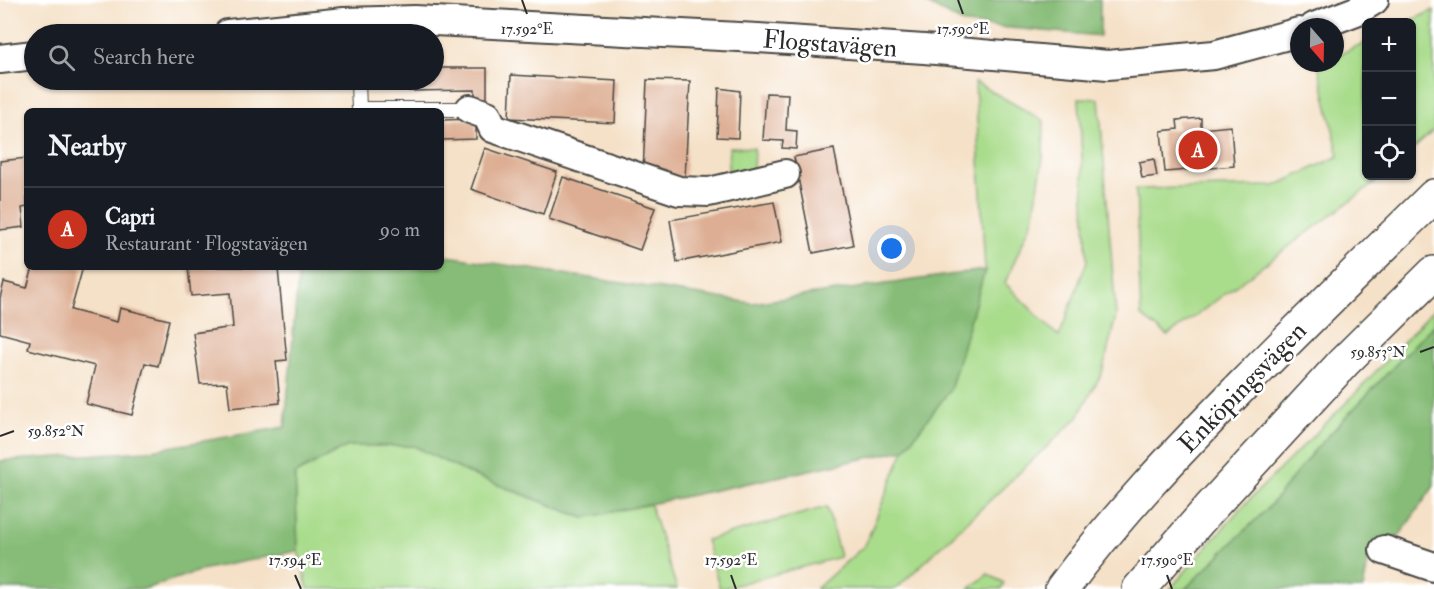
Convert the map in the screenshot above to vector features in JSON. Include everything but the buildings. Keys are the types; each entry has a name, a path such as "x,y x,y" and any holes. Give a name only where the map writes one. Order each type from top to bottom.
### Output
{"main road":[{"name":"Enköpingsvägen","path":"1062,589 1092,549 1195,434 1335,292 1434,196"},
{"path":"1139,589 1344,362 1434,273"},
{"path":"1154,589 1209,509"}],"street":[{"path":"1336,18 1374,0"},
{"name":"Flogstavägen","path":"315,24 350,20 415,20 758,38 924,49 1108,65 1214,56 1290,35"},
{"path":"0,59 24,56"},
{"path":"470,109 488,115 493,128 679,191 708,192 785,174"},
{"path":"1384,550 1434,567"}],"lane":[{"path":"358,90 359,108"},
{"path":"444,109 470,109"}],"green space":[{"path":"920,0 1100,0 1100,36 965,24"},
{"path":"1434,10 1434,130 1416,146 1416,72 1416,18"},
{"path":"1362,44 1362,180 1379,180 1168,336 1141,316 1136,189 1275,186 1339,156 1320,72 1344,72 1344,52"},
{"path":"975,82 1044,121 1043,158 1033,219 1005,283 1059,337 1087,261 1079,98 1099,99 1116,316 1102,373 1077,418 896,589 816,589 865,545 904,450 950,390 985,270"},
{"path":"729,147 754,148 753,172 728,170"},
{"path":"444,255 752,303 985,270 950,390 904,450 584,518 468,473 414,446 348,446 295,474 298,551 205,569 144,589 0,589 0,461 146,451 285,427 299,270 444,270"},
{"path":"1434,309 1434,324 1313,452 1270,506 1185,589 1170,589 1239,510 1352,397"},
{"path":"1434,324 1434,486 1400,535 1371,546 1363,589 1185,589 1270,506 1313,452"},
{"path":"348,446 414,446 468,473 583,518 650,504 677,589 308,589 298,551 295,474"},
{"path":"827,507 840,557 720,589 706,540"},
{"path":"988,574 1004,583 1001,589 969,589"}],"place":[{"name":"Capri","path":"1198,150"}]}
